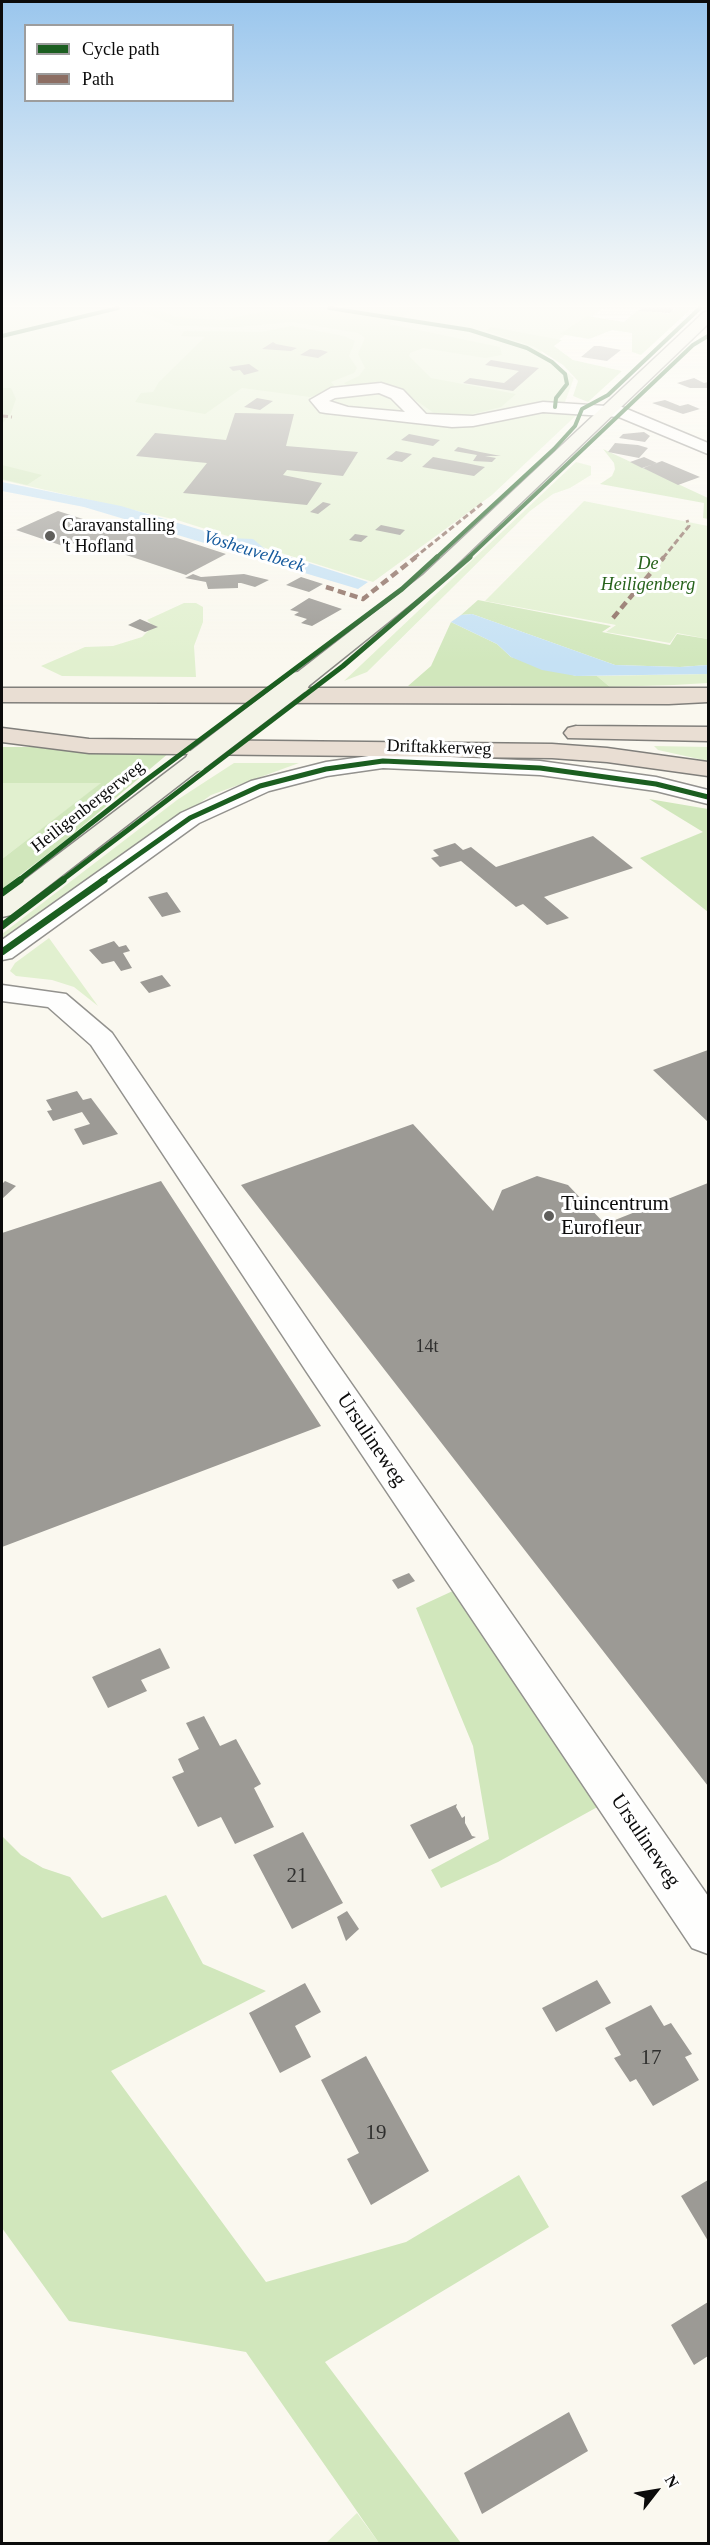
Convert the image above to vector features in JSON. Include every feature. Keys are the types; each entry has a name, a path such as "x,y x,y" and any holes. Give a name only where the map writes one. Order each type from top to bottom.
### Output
{"highway":[{"path":"2,695 669,697 708,695"},
{"path":"2,709 708,714"},
{"path":"2,729 708,734"},
{"path":"2,735 89,746 552,751 607,755 708,769"}],"main road":[{"name":"Heiligenbergerweg","path":"2,909 430,579 592,427"}],"street":[{"path":"661,427 705,445"},
{"name":"Driftakkerweg","path":"2,952 190,818 261,786 319,771 383,761 540,768 656,784 708,797"},
{"name":"Ursulineweg","path":"2,993 56,1000 102,1039 318,1362 708,1933"}],"green space":[{"path":"2,427 564,427 492,495 373,582 177,520 2,480"},
{"path":"603,449 708,498 708,519 703,518 704,503 600,484 612,476 615,469 614,463"},
{"path":"576,462 591,466 591,475 570,488 553,494 530,511 367,672 344,681"},
{"path":"2,465 42,475 27,485 2,479"},
{"name":"De Heiligenberg","path":"584,501 708,526 708,639 677,633 670,643 606,632 616,625 485,601"},
{"path":"478,600 611,626 602,632 670,645 677,634 708,639 708,665 680,667 615,665 472,614 461,615"},
{"path":"184,603 196,603 203,607 203,622 194,646 196,677 62,676 41,666 85,647 113,646 142,637 153,626 147,620"},
{"path":"451,622 497,644 511,657 576,676 597,676 610,687 408,686 431,666"},
{"path":"708,674 708,683 610,687 597,676"},
{"path":"654,746 708,747 708,761 658,750"},
{"path":"2,747 176,747 66,840 2,889 2,859 101,783 2,783"},
{"path":"234,763 299,763 211,795 2,946 2,934 177,800"},
{"path":"2,783 102,783 2,859"},
{"path":"649,799 708,809 708,912 640,858 703,832"},
{"path":"49,938 98,1006 74,987 52,980 16,976 10,971 15,963"},
{"path":"457,1589 601,1805 498,1862 441,1888 431,1870 489,1839 473,1746 416,1608"},
{"path":"2,1836 21,1855 43,1868 70,1877 102,1918 166,1895 203,1964 266,1991 111,2071 266,2282 406,2242 519,2175 549,2227 325,2362 461,2543 379,2543 246,2352 69,2321 2,2228"},
{"path":"357,2513 379,2543 325,2544"}],"water":[{"name":"Vosheuvelbeek","path":"2,482 121,506 228,538 253,539 265,549 368,582 358,589 84,507 2,491"},
{"path":"472,614 615,665 680,667 708,665 708,674 576,676 542,670 511,657 497,644 451,622 461,615"}],"building":[{"path":"230,427 291,427 286,446 358,452 343,476 287,470 283,475 322,483 307,505 183,493 207,463 136,456 155,433 226,440"},
{"path":"644,432 650,436 645,442 619,438 623,434"},
{"path":"409,434 440,440 433,446 401,440"},
{"path":"615,443 648,448 639,458 608,452"},
{"path":"458,447 501,456 485,456 496,458 492,462 473,461 477,455 454,451"},
{"path":"396,451 412,454 402,462 386,459"},
{"path":"433,457 485,467 474,476 422,467"},
{"path":"644,457 657,463 642,468 630,462"},
{"path":"662,461 700,477 678,485 643,468"},
{"path":"323,502 331,504 318,514 310,512"},
{"path":"58,511 108,527 122,520 226,554 186,575 81,540 66,547 16,530"},
{"path":"381,525 405,530 400,535 375,530"},
{"path":"355,534 368,536 361,542 349,540"},
{"path":"193,574 201,577 244,574 269,580 255,587 238,583 238,588 208,589 206,582 185,578"},
{"path":"301,577 323,584 309,592 286,585"},
{"path":"309,598 342,609 312,626 301,623 307,619 294,615 299,612 290,610"},
{"path":"140,619 158,627 145,632 128,625"},
{"path":"593,836 633,868 544,897 569,918 547,925 523,904 516,907 461,861 440,867 431,858 439,856 433,850 455,843 463,850 471,847 496,867"},
{"path":"167,892 181,912 162,917 148,897"},
{"path":"114,941 119,947 126,945 130,951 123,953 132,968 121,971 114,961 102,964 89,950"},
{"path":"162,975 171,986 149,993 140,982"},
{"path":"708,1050 708,1122 653,1070"},
{"path":"77,1091 83,1100 91,1098 118,1134 83,1145 74,1129 90,1124 82,1112 53,1121 47,1111 52,1110 46,1100"},
{"path":"413,1124 493,1211 502,1190 537,1176 568,1185 605,1224 708,1183 708,1786 241,1185"},
{"path":"5,1181 16,1186 2,1199 2,1184"},
{"path":"161,1181 321,1426 2,1547 2,1233"},
{"path":"409,1573 415,1581 398,1589 392,1580"},
{"path":"160,1648 170,1668 141,1680 147,1691 108,1708 92,1677"},
{"path":"204,1716 220,1746 236,1739 261,1784 254,1788 274,1827 235,1844 221,1817 198,1827 172,1777 184,1772 178,1759 199,1749 186,1723"},
{"path":"457,1804 456,1807 462,1818 465,1816 465,1823 472,1836 476,1837 429,1859 410,1825"},
{"path":"303,1832 343,1903 292,1929 253,1855"},
{"path":"347,1911 359,1929 346,1941 337,1917"},
{"path":"597,1980 611,2003 556,2032 542,2008"},
{"path":"305,1983 321,2012 295,2026 311,2057 280,2073 249,2013"},
{"path":"651,2005 664,2026 671,2023 692,2054 685,2057 699,2080 653,2106 636,2079 630,2082 614,2058 621,2055 605,2028"},
{"path":"366,2056 429,2171 371,2205 347,2159 359,2153 321,2080"},
{"path":"708,2180 708,2241 681,2196"},
{"path":"708,2302 708,2356 694,2365 671,2325"},
{"path":"569,2412 588,2451 482,2514 464,2473"}],"marked path":[{"path":"326,587 363,599 484,502"},
{"path":"613,618 689,526 687,520"}],"cycle path":[{"path":"2,893 114,808 145,781 402,589 554,449 574,427"},
{"path":"2,926 343,666 450,575 607,427"},
{"path":"2,952 190,818 260,786 326,769 383,761 540,768 656,784 708,797"}],"place":[{"name":"Caravanstalling 't Hofland","path":"50,536"},
{"name":"Tuincentrum Eurofleur","path":"549,1216"}]}
